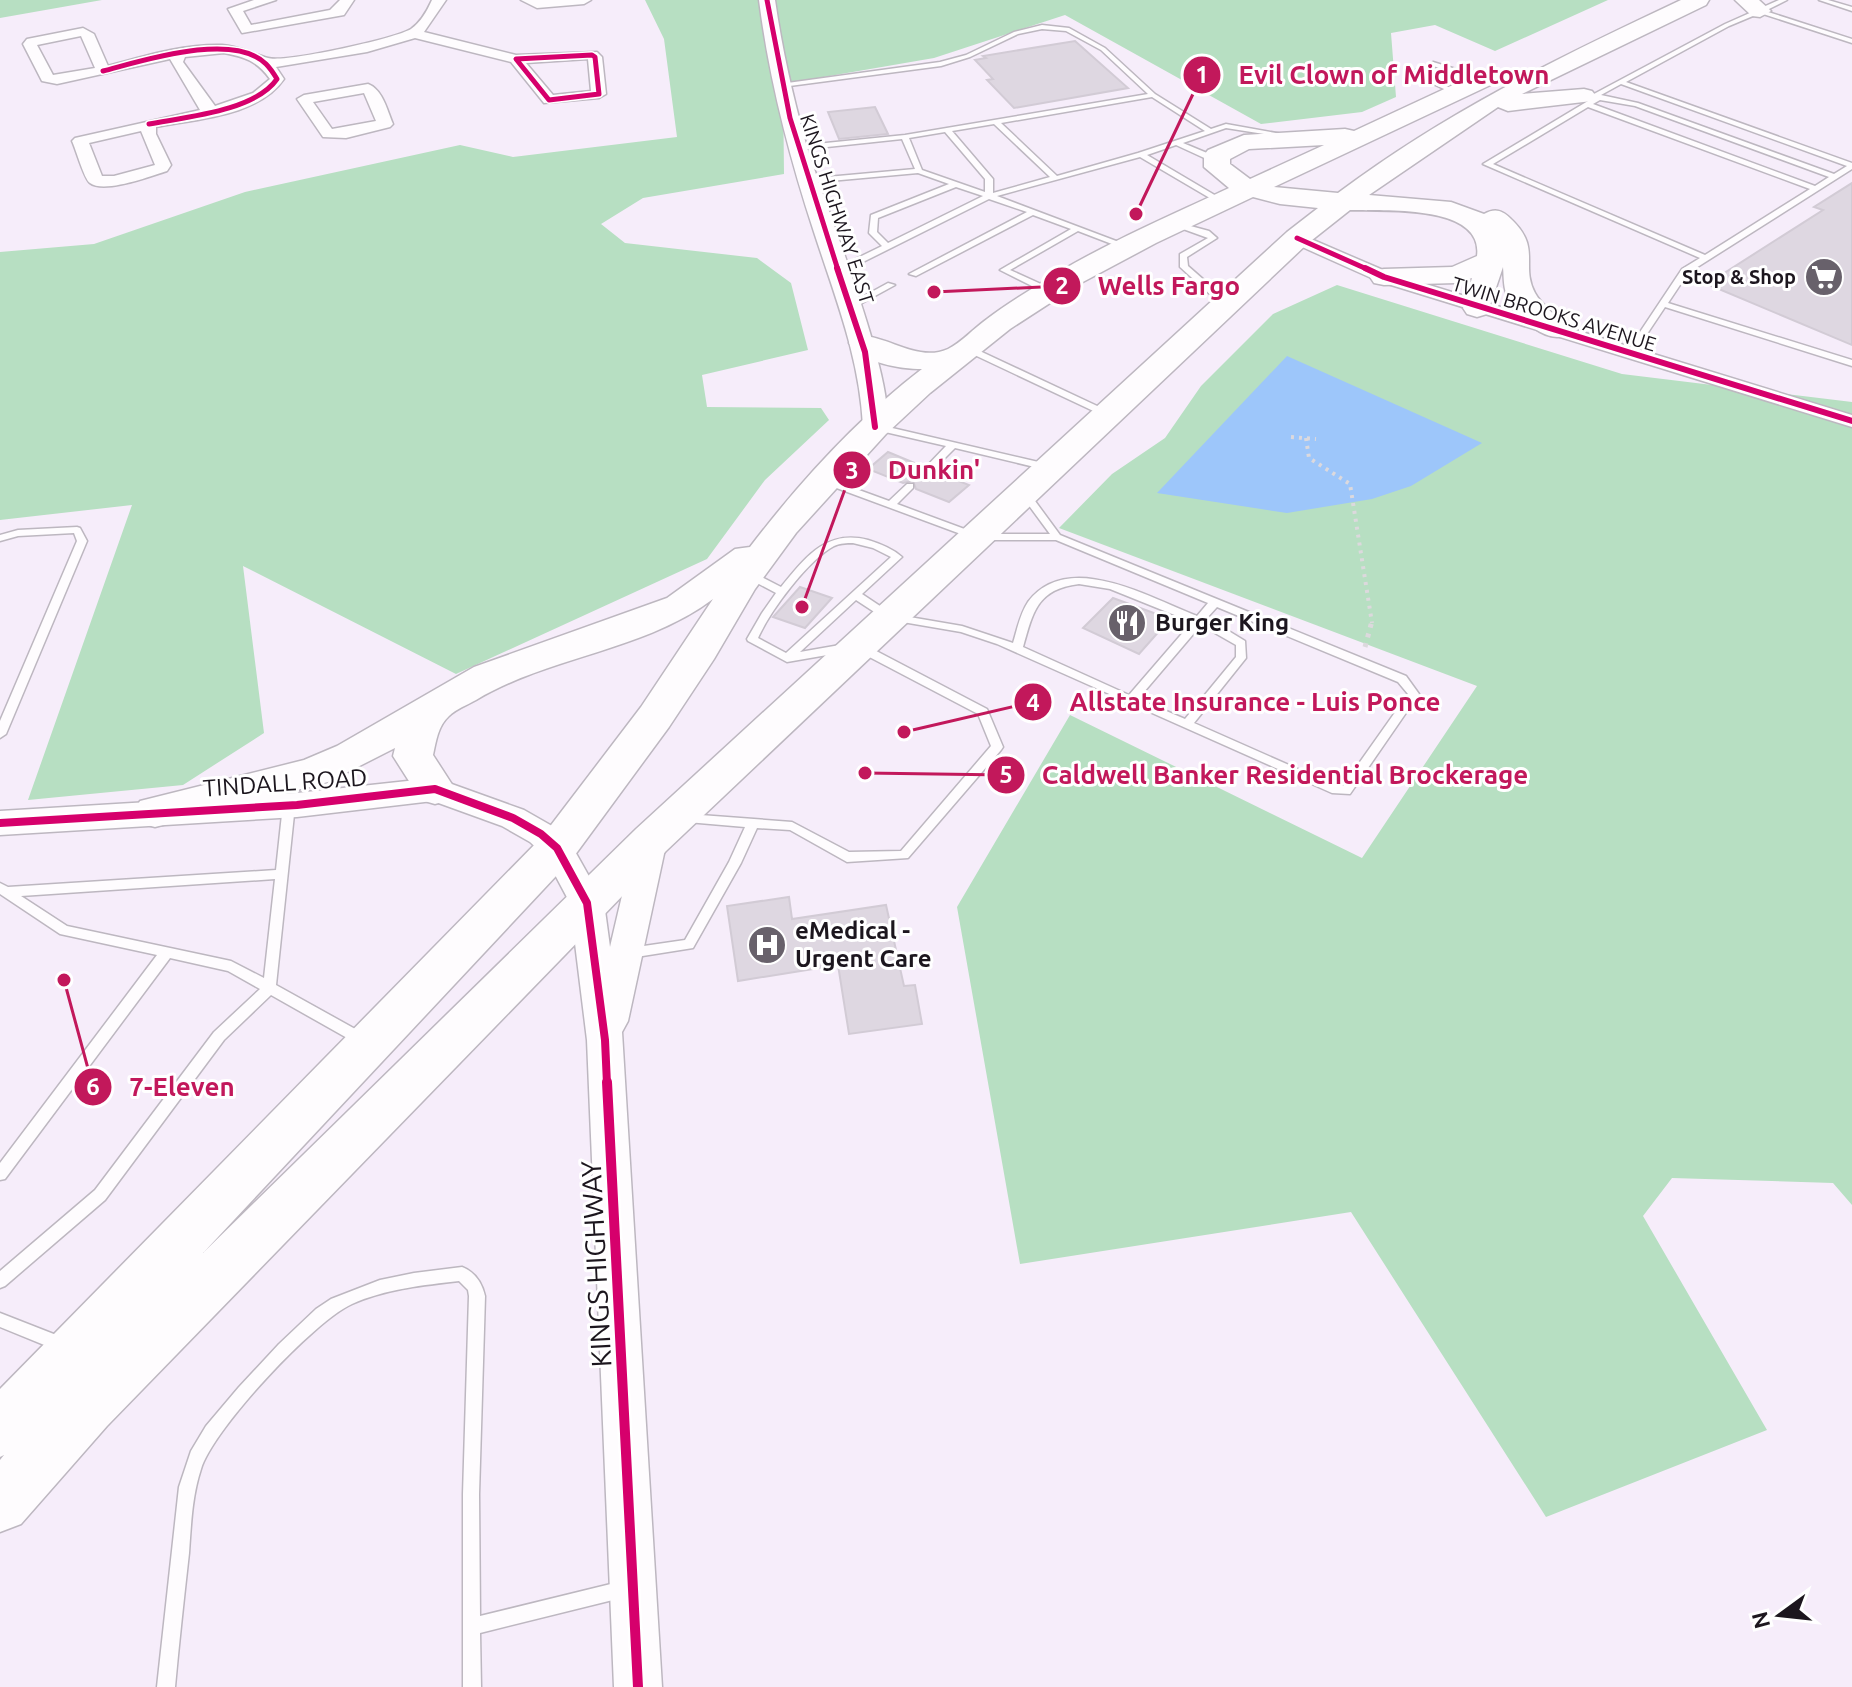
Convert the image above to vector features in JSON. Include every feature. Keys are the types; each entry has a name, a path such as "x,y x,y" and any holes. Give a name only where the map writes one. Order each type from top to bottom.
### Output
{"highway":[{"path":"0,1429 557,848 655,717 748,574 784,526 875,427 959,353 1049,291 1128,247 1656,0"},
{"path":"1184,219 1270,227 1340,204 1426,166 1472,114 1523,84 1698,0"},
{"path":"1472,114 1520,101 1591,99"},
{"path":"1362,135 1235,144 1223,149 1216,160 1222,174 1276,198 1340,204 1403,202 1461,214 1489,235 1492,253 1477,308"},
{"path":"1426,166 1508,228 1518,251 1522,298 1554,330"},
{"path":"0,1503 87,1406 663,828 1226,304 1270,227"},
{"path":"1384,277 1456,275 1488,262"},
{"path":"864,343 878,352 903,360 959,353"},
{"path":"155,812 314,772 351,756 436,705 513,665 629,627 680,606 723,577 784,526"},
{"path":"435,789 413,756 419,729 436,705"}],"street":[{"path":"247,30 235,9 269,0"},
{"path":"247,30 339,12 347,0"},
{"path":"268,64 380,44 413,33 428,20 439,0"},
{"path":"528,0 537,4 584,0"},
{"name":"KINGS HIGHWAY EAST","path":"767,0 782,85 808,181 864,343 873,382 875,427"},
{"path":"239,50 247,30"},
{"path":"103,71 87,34 83,32 39,39 30,44 47,78 51,80 103,71 178,55 239,50 254,53 268,64 277,79 275,86 258,98 210,110 149,124 80,141 96,180 115,181 161,168 163,165 148,134 149,124"},
{"path":"413,33 516,59 592,55 595,57 599,94 549,100 516,59"},
{"path":"178,55 176,62 210,110"},
{"path":"266,93 290,94 304,99 368,88 386,121 378,127 328,134 304,99"},
{"name":"TWIN BROOKS AVENUE","path":"1270,227 1384,277 1852,421"},
{"name":"TINDALL ROAD","path":"0,823 289,805 435,789 513,818 541,834 557,848"},
{"name":"KINGS HIGHWAY","path":"605,1040 663,828"},
{"name":"KINGS HIGHWAY","path":"557,848 587,903 605,1040 638,1687"}],"lane":[{"path":"1706,258 1487,164 1591,99 1753,5 1784,0"},
{"path":"1822,0 1852,9"},
{"path":"1753,5 1852,41"},
{"path":"782,85 941,64 968,56 998,39 1042,27 1067,29 1103,49 1153,95 1210,131"},
{"path":"1455,92 1412,73 1433,64 1483,79"},
{"path":"1620,82 1852,166"},
{"path":"799,148 905,137 1153,95"},
{"path":"1591,99 1636,104 1835,177"},
{"path":"1591,99 1816,189"},
{"path":"996,122 1055,178"},
{"path":"838,271 989,196 1141,155 1226,126 1302,138"},
{"path":"947,130 989,179 989,196"},
{"path":"905,137 919,171"},
{"path":"1176,143 1216,160"},
{"path":"1141,155 1220,202"},
{"path":"1630,353 1685,271 1852,166"},
{"path":"808,181 919,171 1128,247"},
{"path":"887,246 873,233 874,217 957,184"},
{"path":"913,274 1033,212"},
{"path":"1184,219 1213,238 1183,256 1184,267 1226,304"},
{"path":"1049,291 1004,270 1078,228"},
{"path":"850,306 891,285"},
{"path":"1663,304 1852,363"},
{"path":"959,353 1107,414"},
{"path":"875,427 953,445 1037,480 1057,537"},
{"path":"929,469 953,445"},
{"path":"826,481 977,537 1057,537 1402,679 1414,694 1346,791 1332,789 1017,649 962,629 889,617 856,595"},
{"path":"890,505 910,486"},
{"path":"0,538 18,533 77,530 82,541 0,734"},
{"path":"663,828 753,823 792,826 847,857 904,855 997,747 983,712 857,646 787,658 752,639 783,593 812,559 837,541 856,541 882,547 897,557 787,658"},
{"path":"748,574 783,593"},
{"path":"1017,649 1033,603 1050,588 1070,582 1108,584 1198,621 1233,638 1241,644 1243,651 1241,658 1187,725"},
{"path":"1131,700 1215,602"},
{"path":"0,1281 100,1195 219,1036 269,988 289,805"},
{"path":"627,953 689,944 735,863 753,823"},
{"path":"3,890 282,874"},
{"path":"3,890 64,930 231,966 370,1044"},
{"path":"0,1174 167,952"},
{"path":"166,1687 187,1487 192,1468 211,1433 314,1321 337,1303 370,1291 462,1274 475,1286 477,1296 472,1687"},
{"path":"0,1320 74,1350"},
{"path":"471,1627 631,1588"}],"path":[{"path":"1291,437 1316,439"},
{"path":"1306,438 1309,458 1350,484 1373,621 1369,638 1357,660"}],"green space":[{"path":"0,0 102,0 0,18"},
{"path":"645,0 1608,0 1495,51 1435,25 1391,33 1396,97 1362,112 1261,124 1065,15 934,58 783,84 784,174 643,198 601,224 625,243 757,258 791,283 808,350 702,375 707,407 821,408 829,420 765,480 707,559 456,674 243,566 264,733 183,785 28,800 132,505 0,520 0,252 94,244 245,192 460,145 513,157 677,137 664,39"},
{"path":"1337,285 1622,374 1852,402 1852,1205 1833,1183 1672,1178 1643,1216 1767,1430 1546,1517 1351,1212 1020,1264 957,907 1070,715 1362,858 1477,686 1059,528 1112,474 1165,438 1201,386 1273,314"}],"water":[{"path":"1287,356 1482,443 1411,486 1372,499 1287,513 1157,493"}],"building":[{"path":"1075,41 1128,88 1014,108 987,80 993,79 975,60 986,58 983,56"},
{"path":"875,107 888,134 839,139 828,112"},
{"path":"1852,183 1852,345 1707,284 1823,210 1814,207"},
{"path":"888,452 922,466 927,475 936,472 969,485 949,502 916,489 913,481 903,483 868,469"},
{"path":"800,587 832,598 805,628 773,617"},
{"name":"Burger King","path":"1113,598 1170,619 1139,654 1083,628"},
{"path":"789,897 792,919 886,905 904,986 915,985 922,1024 849,1034 838,965 738,981 727,906"}],"cycle path":[{"path":"767,0 776,59 797,146 865,352 874,401 875,427"},
{"path":"103,71 172,54 224,49 247,53 265,62 277,79 271,88 241,104 149,124"},
{"path":"592,55 595,57 599,94 549,100 516,59 592,55"},
{"path":"1297,238 1384,277 1852,421"},
{"path":"0,823 297,805 435,789 513,818 541,834 557,848 587,903 605,1040 638,1687"}],"place":[{"name":"Evil Clown of Middletown","path":"1136,214"},
{"name":"Stop & Shop","path":"1824,277"},
{"name":"Wells Fargo","path":"934,292"},
{"name":"Dunkin'","path":"802,607"},
{"name":"Burger King","path":"1127,623"},
{"name":"Allstate Insurance - Luis Ponce","path":"904,732"},
{"name":"Caldwell Banker Residential Brockerage","path":"865,773"},
{"name":"eMedical - Urgent Care","path":"767,945"},
{"name":"7-Eleven","path":"64,980"}]}
